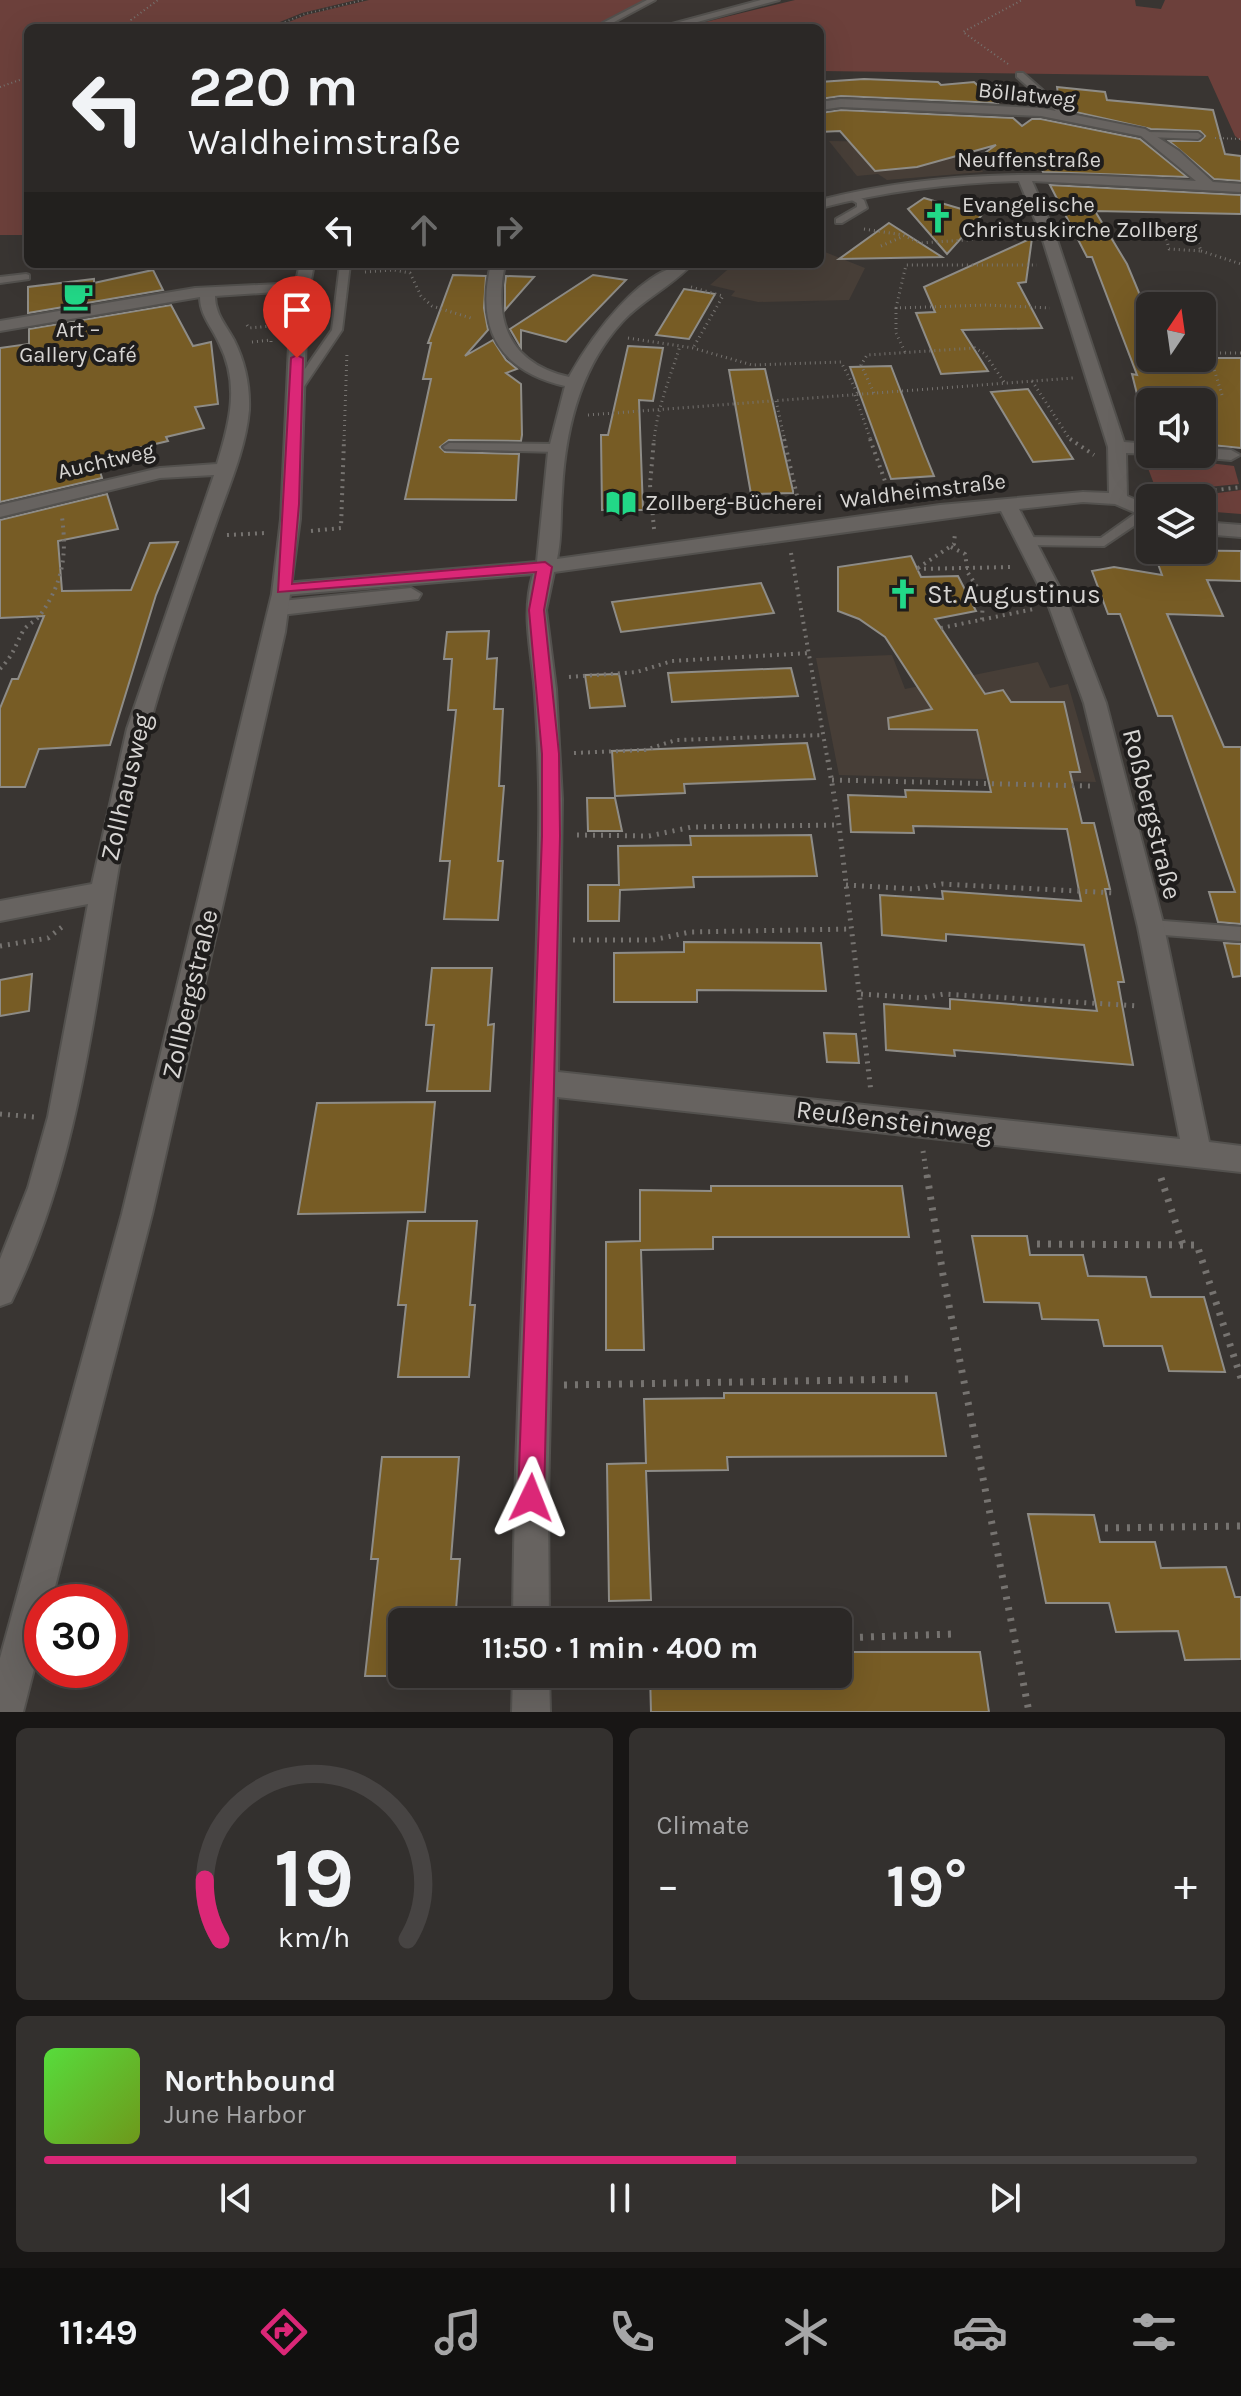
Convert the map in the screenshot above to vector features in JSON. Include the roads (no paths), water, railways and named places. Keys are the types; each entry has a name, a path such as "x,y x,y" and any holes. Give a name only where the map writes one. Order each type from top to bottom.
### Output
{"street":[{"path":"678,24 774,0"},
{"name":"Böllatweg","path":"824,105 841,103 1039,112 1068,117 1149,134 1209,186"},
{"path":"1025,180 1048,234 1094,376 1118,499 1136,504"},
{"name":"Neuffenstraße","path":"824,203 939,182 1025,180 1241,188"},
{"name":"Zollbergstraße","path":"4,1712 137,1214 282,599 291,532 295,392 301,287 306,268"},
{"path":"498,268 492,319 499,337 515,354 545,376 572,383"},
{"path":"531,1608 551,836 550,754 536,610 551,541 557,448 572,383 603,334 634,302 679,268"},
{"path":"0,326 208,292 301,287"},
{"name":"Zollhausweg","path":"0,1291 32,1222 51,1166 68,1092 102,892 135,738 163,645 239,422 241,389 228,344 207,309 208,292"},
{"path":"1109,453 1136,450"},
{"path":"1216,454 1231,455"},
{"name":"Auchtweg","path":"0,511 170,471 224,469"},
{"name":"Waldheimstraße","path":"282,599 511,584 545,567 1007,504 1083,497 1118,499"},
{"name":"Roßbergstraße","path":"1007,504 1058,604 1092,692 1144,895 1197,1153"},
{"path":"1216,529 1241,531"},
{"path":"0,911 102,892"},
{"name":"Reußensteinweg","path":"546,1083 1241,1159"},
{"path":"531,1688 531,1712"}],"lane":[{"path":"605,24 652,0"},
{"path":"1020,75 1068,117"},
{"path":"1149,134 1198,136"},
{"path":"839,221 862,208 861,202 851,196"},
{"path":"295,392 337,330 348,268"},
{"path":"0,280 25,282 0,293"},
{"path":"449,447 557,448"},
{"path":"1026,541 1104,542 1136,518"},
{"path":"1151,927 1241,934"}],"place":[{"name":"Evangelische Christuskirche Zollberg","path":"938,218"},
{"name":"Art – Gallery Café","path":"78,296"},
{"name":"Zollberg-Bücherei","path":"621,503"},
{"name":"St. Augustinus","path":"903,594"}]}
